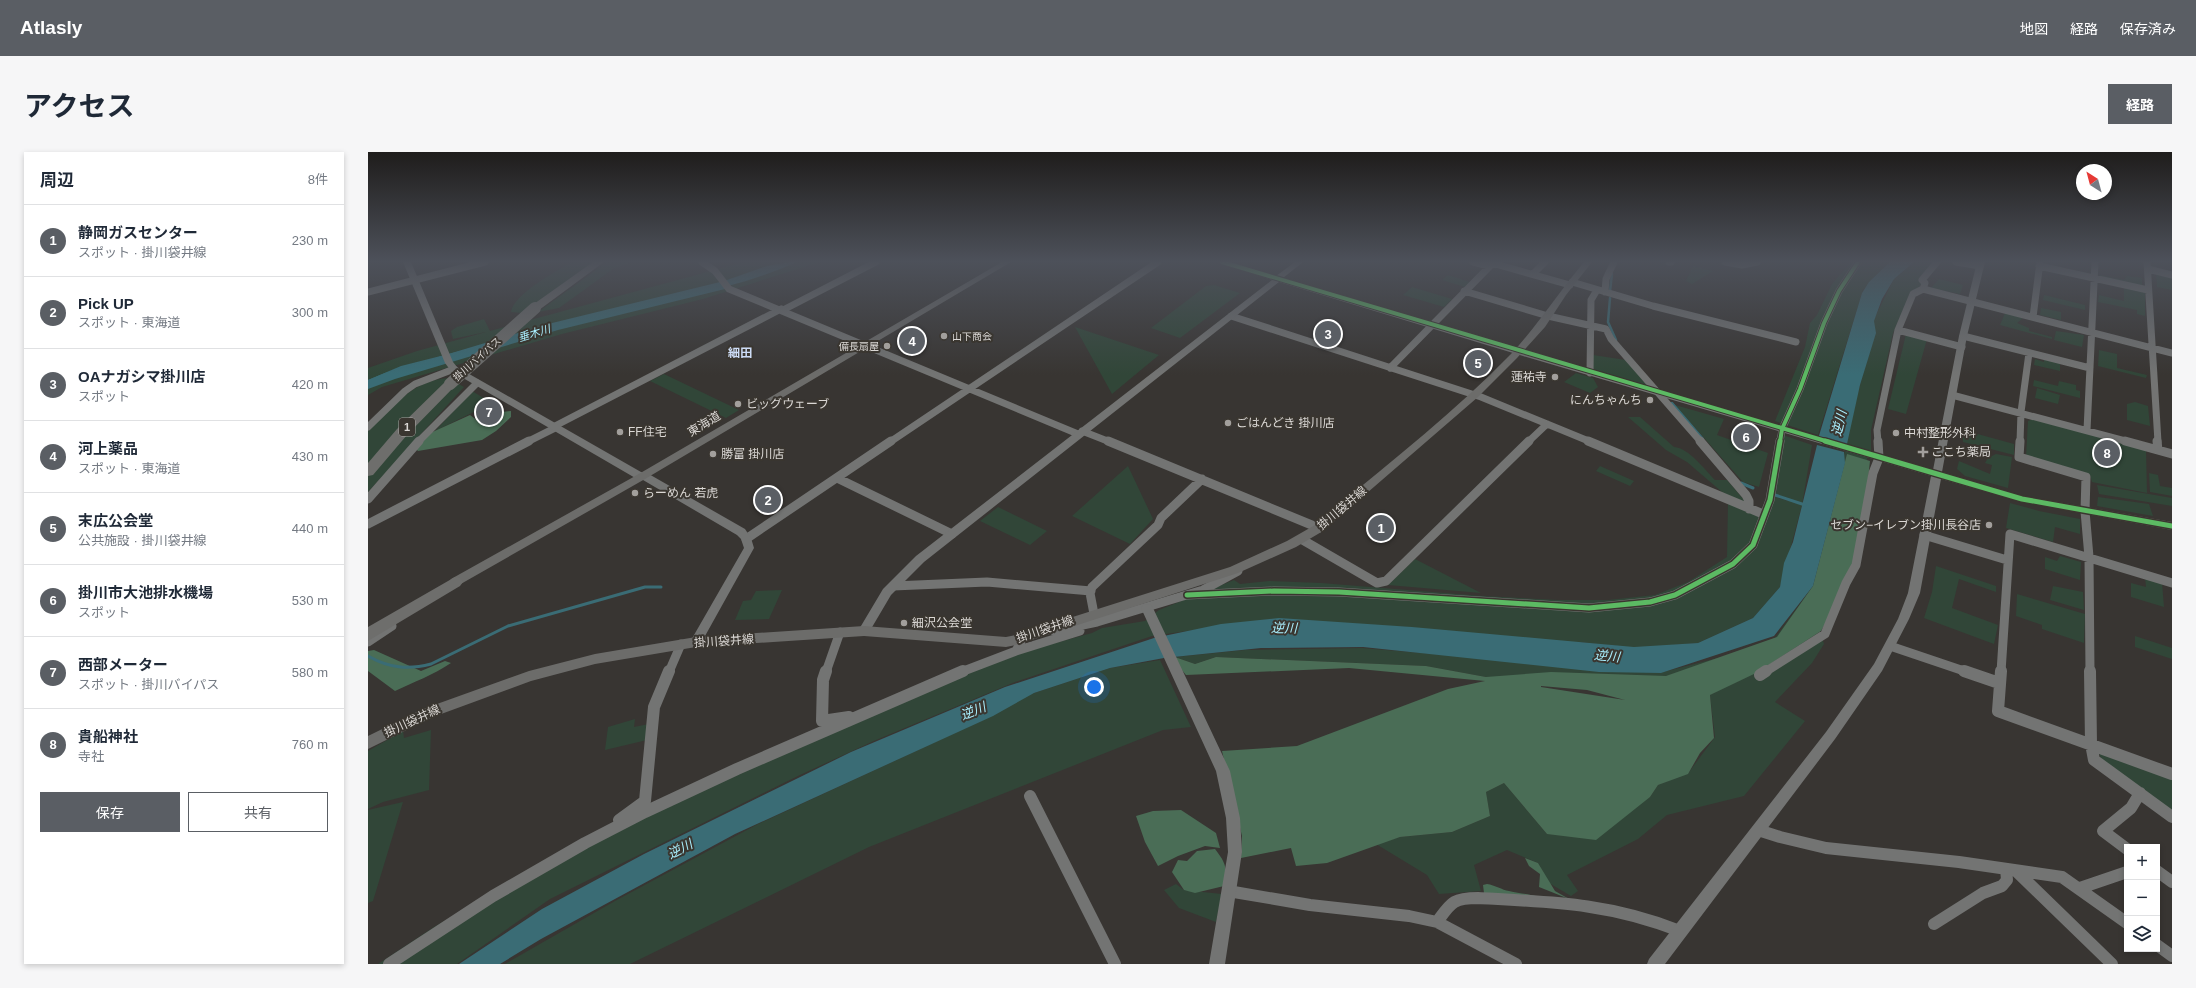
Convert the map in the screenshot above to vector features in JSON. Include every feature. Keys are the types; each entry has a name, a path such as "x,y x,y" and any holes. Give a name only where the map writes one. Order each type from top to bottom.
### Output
{"highway":[{"name":"掛川バイパス","path":"368,472 402,432 450,384 535,308 546,300"},
{"path":"368,629 455,582"},
{"path":"368,635 455,582"}],"main road":[{"name":"東海道","path":"455,582 642,476 941,300"},
{"name":"掛川袋井線","path":"368,744 428,713 529,676 595,659 696,642 840,632 864,631 990,642 1027,637 1096,618 1243,568 1302,539 1319,528 1474,395 1519,351 1559,300"}],"street":[{"path":"423,300 452,366 477,383 554,428 741,532 746,539 749,548 696,642"},
{"path":"757,300 970,389 1202,479 1319,528"},
{"path":"368,524 802,300"},
{"path":"746,539 1102,300"},
{"path":"864,631 887,592 920,559 1080,432 1251,300"},
{"path":"1347,300 2022,500 2172,526"},
{"path":"1390,368 1456,300"},
{"path":"1492,300 1548,316 1606,329 1612,339 1746,495 1749,501 1749,509"},
{"path":"1590,373 1591,300"},
{"path":"1635,300 1796,342"},
{"path":"1187,595 1274,591 1339,592 1588,608 1650,602 1675,595 1733,564 1753,545 1763,514 1770,500 1785,430 1796,395 1800,390 1813,350 1834,300"},
{"path":"1760,676 1825,634 1846,583 1856,565 1873,473 1877,430 1898,330 1911,300"},
{"path":"1966,300 2172,353"},
{"path":"2034,317 2036,300"},
{"path":"2087,430 2093,300"},
{"path":"2149,300 2158,450"},
{"path":"1655,964 1850,710 1874,675 1907,612 1914,593 1924,535 1971,301"},
{"path":"1231,316 1474,395 1763,514"},
{"path":"1898,330 1962,347"},
{"path":"1963,336 2090,368"},
{"path":"2029,353 2021,412 2019,457 2086,477 2085,511 2089,557 2091,744 2094,760 2172,817"},
{"path":"368,427 404,391 452,366"},
{"path":"368,499 431,428 477,383"},
{"path":"1952,395 2021,412 2172,454"},
{"path":"1302,539 1377,583 1386,582 1547,424"},
{"path":"837,478 952,534"},
{"path":"389,964 493,896 595,838 732,772 961,672 1016,651 1089,629 1096,618 1091,591 1092,587 1158,525 1161,518 1202,479"},
{"path":"2172,583 2010,534 1998,683 1998,711 2172,774"},
{"path":"1924,535 2007,560"},
{"path":"368,642 487,564"},
{"path":"1096,618 1148,611 1202,590 1243,568"},
{"path":"893,586 975,581 1001,582 1075,591 1091,591"},
{"path":"1148,611 1223,771 1229,791 1233,818 1235,852 1217,964"},
{"path":"840,632 823,680 822,721 860,716"},
{"path":"1016,651 1027,637"},
{"path":"595,838 645,801 654,707 681,644"},
{"path":"1890,646 1998,683"},
{"path":"2124,847 2103,831 2131,808 2140,793"},
{"path":"1030,796 1115,964"},
{"path":"1758,830 1782,839 1818,847 1955,861 2062,877 2080,888 2124,921"},
{"path":"1934,924 1983,893 2002,886 2007,880 2011,869"},
{"path":"2011,869 2112,964"},
{"path":"2080,888 2124,873"},
{"path":"2160,873 2172,882"},
{"path":"1228,891 1310,905 1410,916 1437,922 1516,964"},
{"path":"1437,922 1449,905 1454,901 1472,899 1561,901 1632,912 1680,931"},
{"path":"2160,947 2172,956"}],"green space":[{"path":"518,300 541,300 522,313 511,312"},
{"path":"555,300 570,300 559,308 538,312"},
{"path":"605,300 699,300 562,334 382,387 368,395 368,368 417,351 486,332 453,339 451,331 457,327 484,319 490,331"},
{"path":"1188,300 1231,300 1180,338 1151,328"},
{"path":"1420,300 1451,300 1444,307"},
{"path":"1824,300 1860,300 1818,435 1775,421 1805,347 1810,323 1817,315"},
{"path":"1884,300 1907,300 1893,333 1871,430 1871,451 1867,451 1867,463 1841,595 1708,685 1486,677 1426,666 1216,657 1195,664 1175,657 1245,650 1362,648 1659,673 1726,656 1775,638 1813,586 1843,471 1844,455 1857,396 1875,333 1873,321"},
{"path":"2043,300 2064,300 2085,305 2085,310"},
{"path":"2098,300 2145,300 2145,316 2137,314 2137,310 2098,302"},
{"path":"2041,308 2061,312 2061,320 2040,315"},
{"path":"2005,313 2024,317 2017,323 2029,328 2029,331 2052,337 2052,339 2000,325"},
{"path":"1075,327 1159,355 1112,394"},
{"path":"2056,331 2084,335 2082,347 2054,340"},
{"path":"1906,334 1927,339 1906,414 1888,409"},
{"path":"2099,350 2117,354 2117,368 2147,375 2146,378 2098,366"},
{"path":"1593,355 1626,360 1649,386 1593,369"},
{"path":"2044,358 2060,362 2060,371 2034,365 2035,359 2044,362"},
{"path":"1576,373 1593,378 1598,387 1590,393 1564,382"},
{"path":"664,374 739,410 726,418 650,381"},
{"path":"448,378 464,387 368,492 368,431 394,405 413,390 435,380"},
{"path":"2034,380 2058,386 2059,381 2076,385 2076,390 2080,391 2080,398 2033,386"},
{"path":"2037,388 2060,395 2058,404 2035,398"},
{"path":"472,391 492,403 435,431"},
{"path":"2135,402 2148,406 2150,426 2127,420 2127,404"},
{"path":"1675,405 1724,419 1717,435 1768,453 1759,487 1743,482"},
{"path":"511,411 511,417 496,431 482,440 418,451 416,449 428,434 470,415 478,421 502,412"},
{"path":"1628,417 1640,417 1674,447 1680,448 1691,455 1715,480 1727,480 1745,501 1739,502 1722,492 1687,462 1666,450"},
{"path":"2036,418 2146,449 2147,493 2092,482 2090,475 2026,457 2028,421"},
{"path":"1963,430 2014,444 2014,455 1963,442"},
{"path":"1780,434 1812,445 1802,505 1780,587 1753,618 1698,643 1635,648 1580,642 1547,642 1407,627 1272,619 1152,636 1015,682 876,740 800,775 550,899 457,964 378,964 434,927 592,836 974,671 1033,649 1092,633 1102,628 1145,621 1159,610 1234,580 1240,584 1269,581 1321,583 1482,596 1558,600 1608,600 1655,595 1688,582 1727,557 1728,503 1761,515 1749,545 1734,563 1747,553 1754,544 1764,523 1773,496 1788,501 1788,498 1775,494"},
{"path":"1847,454 1870,461 1863,527 1845,588 1821,631 1756,673 1710,695 1714,738 1700,753 1688,774 1658,785 1650,797 1596,840 1547,834 1504,783 1486,792 1490,816 1452,832 1400,837 1327,863 1296,866 1291,848 1241,858 1242,836 1222,751 1297,746 1448,689 1485,681 1349,668 1186,675 1169,655 1195,664 1216,657 1426,666 1486,677 1551,672 1666,676 1777,637 1813,586","holes":["1541,686 1587,690 1625,700"]},
{"path":"1996,454 2012,457 2008,488 1965,476 1957,469 1959,461 1990,474 1992,465 1985,463 1988,458"},
{"path":"1128,466 1153,519 1130,544 1072,516"},
{"path":"1600,466 1634,481 1630,486 1596,471"},
{"path":"2149,473 2158,475 2160,486 2172,488 2172,496 2150,492"},
{"path":"2097,485 2172,498 2172,506 2099,494"},
{"path":"2098,497 2149,504 2153,516 2097,506"},
{"path":"2010,503 2039,511 2080,519 2080,534 2055,527 2053,542 2006,528"},
{"path":"998,507 1047,531 1030,545 980,521"},
{"path":"2060,556 2081,562 2080,580 2045,569 2045,557 2057,561"},
{"path":"1415,559 1481,593 1388,585"},
{"path":"1936,566 1996,586 1996,592 1959,579 1952,608 1998,625 1994,644 1924,618 1932,592"},
{"path":"2145,577 2162,582 2164,607 2131,597 2131,583 2146,587"},
{"path":"2053,586 2083,592 2084,610 2050,600"},
{"path":"782,590 769,619 735,620 743,601 751,600 756,591"},
{"path":"2017,594 2085,614 2084,643 2042,629 2042,625 2016,616"},
{"path":"1820,632 1824,644 1812,663 1775,702 1805,721 1744,796 1667,815 1638,839 1567,875 1578,891 1571,896 1549,883 1538,863 1507,850 1474,865 1481,891 1439,894 1427,875 1376,844 1400,837 1452,832 1490,816 1486,792 1504,783 1547,834 1650,797 1658,785 1689,772 1715,737 1710,695"},
{"path":"2135,636 2172,648 2172,659 2135,647"},
{"path":"374,650 421,671 445,661 451,663 430,675 395,691 368,671 368,651"},
{"path":"1160,660 1191,727 1163,730 869,847 630,964 505,964 615,901 758,824 983,720 1000,707 1034,693 1110,668"},
{"path":"635,719 634,727 649,724 647,740 605,750 608,727"},
{"path":"431,730 429,790 383,802 368,809 368,751 403,731 404,738"},
{"path":"2099,753 2172,778 2172,811 2102,761"},
{"path":"403,802 373,901 368,903 368,810"},
{"path":"1181,810 1216,833 1220,848 1205,846 1178,856 1158,866 1145,842 1136,816 1153,811"},
{"path":"1215,849 1222,858 1225,866 1226,875 1224,886 1195,893 1184,890 1172,872 1178,860 1187,861 1197,851"},
{"path":"1525,858 1538,863 1555,891 1569,899 1539,887 1540,874 1529,866"},
{"path":"1176,884 1184,890 1222,894 1216,922 1179,908 1164,890"},
{"path":"1487,884 1516,893 1538,897 1484,893 1483,885"}],"water":[{"name":"逆川","path":"1860,300 1882,300 1874,321 1876,333 1860,385 1847,444 1818,439"},
{"path":"512,338 368,382 368,380 401,366"},
{"name":"逆川","path":"1817,445 1844,452 1845,463 1813,586 1774,636 1661,673 1599,672 1363,647 1261,648 1164,658 1110,668 1034,693 993,716 735,834 541,939 500,964 459,964 542,909 644,854 851,752 1005,687 1154,638 1221,624 1279,618 1412,627 1634,647 1698,643 1753,618 1780,587 1784,563 1793,542"}],"waterway":[{"name":"垂木川","path":"368,385 390,376 553,327 663,300"},
{"path":"1610,300 1608,322 1616,340"},
{"path":"1672,403 1703,439"},
{"path":"1741,483 1753,488"},
{"path":"1775,495 1805,505"},
{"path":"368,656 383,663 399,667 423,666 431,664 508,626 645,587 661,587"}],"cycle path":[{"path":"1347,300 1526,354 2022,499 2172,526"},
{"path":"1187,595 1274,591 1339,592 1589,608 1650,602 1675,595 1733,564 1753,545 1770,500 1782,429 1800,389 1817,340 1834,300"}],"place":[{"name":"OAナガシマ掛川店","path":"1328,334"},
{"name":"山下商会","path":"944,336"},
{"name":"河上薬品","path":"912,341"},
{"name":"備長扇屋","path":"887,346"},
{"name":"末広公会堂","path":"1478,363"},
{"name":"蓮祐寺","path":"1555,377"},
{"name":"にんちゃんち","path":"1650,400"},
{"name":"ビッグウェーブ","path":"738,404"},
{"name":"西部メーター","path":"489,412"},
{"name":"ごはんどき 掛川店","path":"1228,423"},
{"name":"FF住宅","path":"620,432"},
{"name":"中村整形外科","path":"1896,433"},
{"name":"掛川市大池排水機場","path":"1746,437"},
{"name":"ここち薬局","path":"1923,452"},
{"name":"貴船神社","path":"2107,453"},
{"name":"勝富 掛川店","path":"713,454"},
{"name":"らーめん 若虎","path":"635,493"},
{"name":"Pick UP","path":"768,500"},
{"name":"セブン−イレブン掛川長谷店","path":"1989,525"},
{"name":"静岡ガスセンター","path":"1381,528"},
{"name":"細沢公会堂","path":"904,623"}],"district":[{"name":"細田","path":"740,353"}]}
